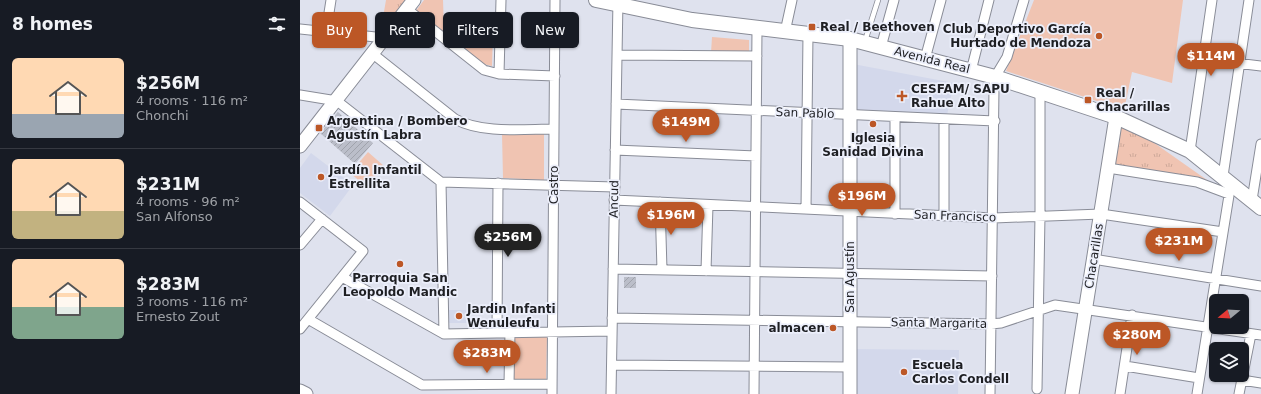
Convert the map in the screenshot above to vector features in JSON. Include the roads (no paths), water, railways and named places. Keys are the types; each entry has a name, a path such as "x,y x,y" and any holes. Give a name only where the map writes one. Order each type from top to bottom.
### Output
{"main road":[{"name":"Avenida Real","path":"596,0 618,2 692,20 850,39 995,77 1116,117 1190,151 1228,184 1257,204"}],"street":[{"path":"329,12 331,0"},
{"path":"500,74 501,0"},
{"name":"Castro","path":"552,394 555,0"},
{"path":"785,32 792,0"},
{"path":"881,48 894,0"},
{"path":"925,59 941,0"},
{"path":"971,70 989,0"},
{"path":"990,394 994,218 995,77 1007,57 1024,0"},
{"path":"1190,151 1212,0"},
{"path":"1197,394 1223,232 1240,64 1249,0"},
{"name":"Ancud","path":"611,394 618,2"},
{"path":"411,5 480,68 500,74 555,76"},
{"path":"300,29 312,30"},
{"path":"754,394 757,29"},
{"path":"806,209 808,34"},
{"name":"San Agustín","path":"850,39 850,394"},
{"path":"300,146 377,48"},
{"path":"372,54 455,119 467,124 481,128 554,129"},
{"path":"617,55 757,56"},
{"path":"1203,59 1261,66"},
{"path":"1037,389 1040,216 1040,92"},
{"path":"300,95 336,101 441,182 615,187"},
{"name":"San Pablo","path":"616,104 807,112 944,120 995,121"},
{"path":"895,117 895,214"},
{"name":"Chacarillas","path":"1072,394 1116,117"},
{"path":"944,120 944,216"},
{"path":"1257,204 1261,144"},
{"path":"615,150 756,156"},
{"path":"1108,168 1197,182 1228,184"},
{"path":"441,182 444,334"},
{"path":"497,332 498,183"},
{"name":"San Francisco","path":"614,200 994,218 1101,214 1223,232"},
{"path":"300,202 362,251 300,329"},
{"path":"660,202 662,270"},
{"path":"706,271 708,205"},
{"path":"300,245 322,219"},
{"path":"1093,259 1261,286"},
{"path":"613,270 992,276"},
{"path":"342,276 444,334 612,331"},
{"name":"Santa Margarita","path":"612,318 991,324 1001,323 1055,305 1261,335"},
{"path":"1120,394 1132,316"},
{"path":"308,319 422,385 499,389 509,384 552,384"},
{"path":"509,384 510,332"},
{"path":"1249,344 1251,334"},
{"path":"612,365 850,368"},
{"path":"1124,366 1200,378"},
{"path":"1249,381 1261,383"},
{"path":"1239,394 1242,382"},
{"path":"300,391 306,394"}],"lane":[{"path":"864,43 878,0"}],"place":[{"name":"Real / Beethoven","path":"812,27"},
{"name":"Club Deportivo García Hurtado de Mendoza","path":"1099,36"},
{"name":"CESFAM/ SAPU Rahue Alto","path":"902,96"},
{"name":"Real / Chacarillas","path":"1088,100"},
{"name":"Iglesia Sanidad Divina","path":"873,124"},
{"name":"Argentina / Bombero Agustín Labra","path":"319,128"},
{"name":"Jardín Infantil Estrellita","path":"321,177"},
{"name":"Parroquia San Leopoldo Mandic","path":"400,264"},
{"name":"Jardin Infanti Wenuleufu","path":"459,316"},
{"name":"almacen","path":"833,328"},
{"name":"Escuela Carlos Condell","path":"904,372"}]}
